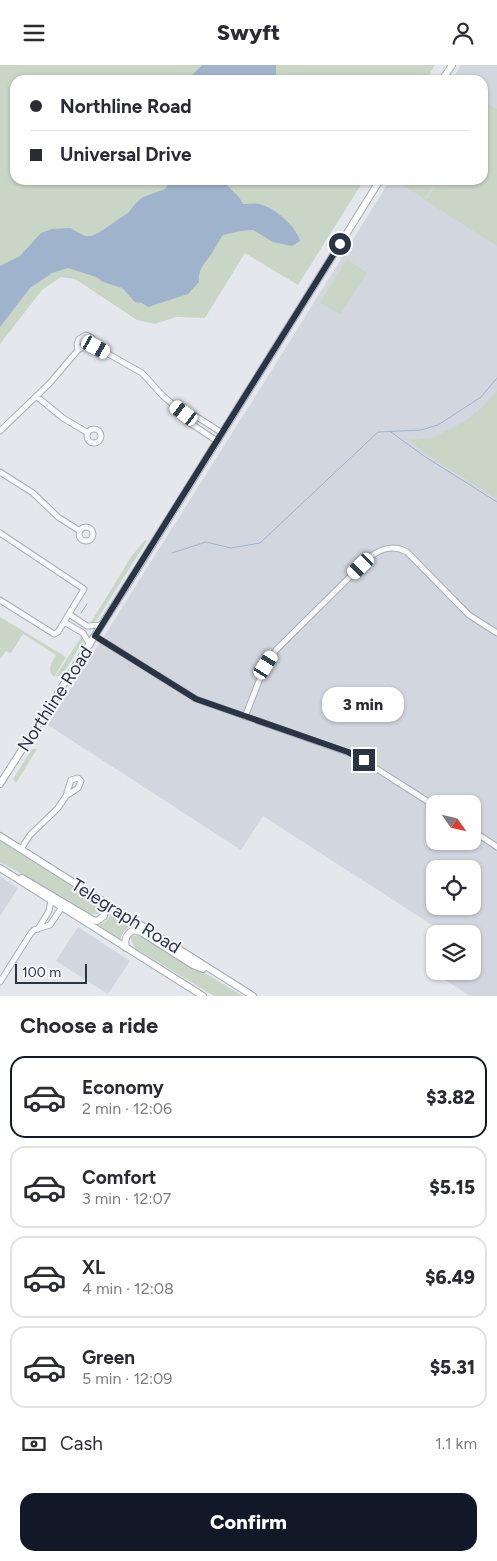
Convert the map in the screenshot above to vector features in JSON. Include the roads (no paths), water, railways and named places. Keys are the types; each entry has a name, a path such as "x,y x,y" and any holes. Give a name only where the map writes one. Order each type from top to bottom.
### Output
{"main road":[{"name":"Northline Road","path":"0,785 90,645 377,185"},
{"name":"Telegraph Road","path":"0,837 253,996"},
{"name":"Telegraph Road","path":"0,868 203,996"},
{"path":"13,876 20,877 37,885 97,921 104,916 106,910 104,903"},
{"path":"126,948 125,939 128,934 134,930 141,932 193,965 217,974"}],"street":[{"path":"78,350 77,344 79,339 86,335 92,338 96,347"},
{"path":"0,431 36,396 78,350 86,345 96,347 142,373 168,401 184,413 190,423 218,441"},
{"path":"36,396 63,418 88,433"},
{"path":"184,413 194,415 222,433"},
{"path":"0,471 33,493 58,517 80,531"},
{"path":"0,533 82,586 83,591 58,632 52,634 0,600"},
{"path":"245,717 262,673 276,650 371,556 383,549 394,547 407,552 470,615 497,633"},
{"path":"69,614 87,626 102,625"},
{"path":"64,622 83,633 90,645"},
{"path":"95,636 196,699 355,755 426,800"},
{"path":"21,849 30,835 58,808 66,797"},
{"path":"481,836 497,847"},
{"path":"38,929 49,911 51,900"},
{"path":"0,982 30,933 50,925 62,907"}],"water":[{"path":"202,65 276,65 276,75 192,75"},
{"path":"168,185 227,185 243,204 259,204 278,213 290,224 300,241 292,246 273,242 253,230 223,235 201,270 199,282 188,294 148,307 142,303 135,302 122,288 68,268 52,273 30,288 0,327 0,266 20,256 41,233 52,229 70,228 85,236 91,236 128,213 143,197 165,189"}],"waterway":[{"path":"172,553 206,542 231,548 260,543 378,432 421,430 438,425 481,397 497,378"},
{"path":"391,432 424,456 497,502"},
{"path":"81,613 87,604"}]}
